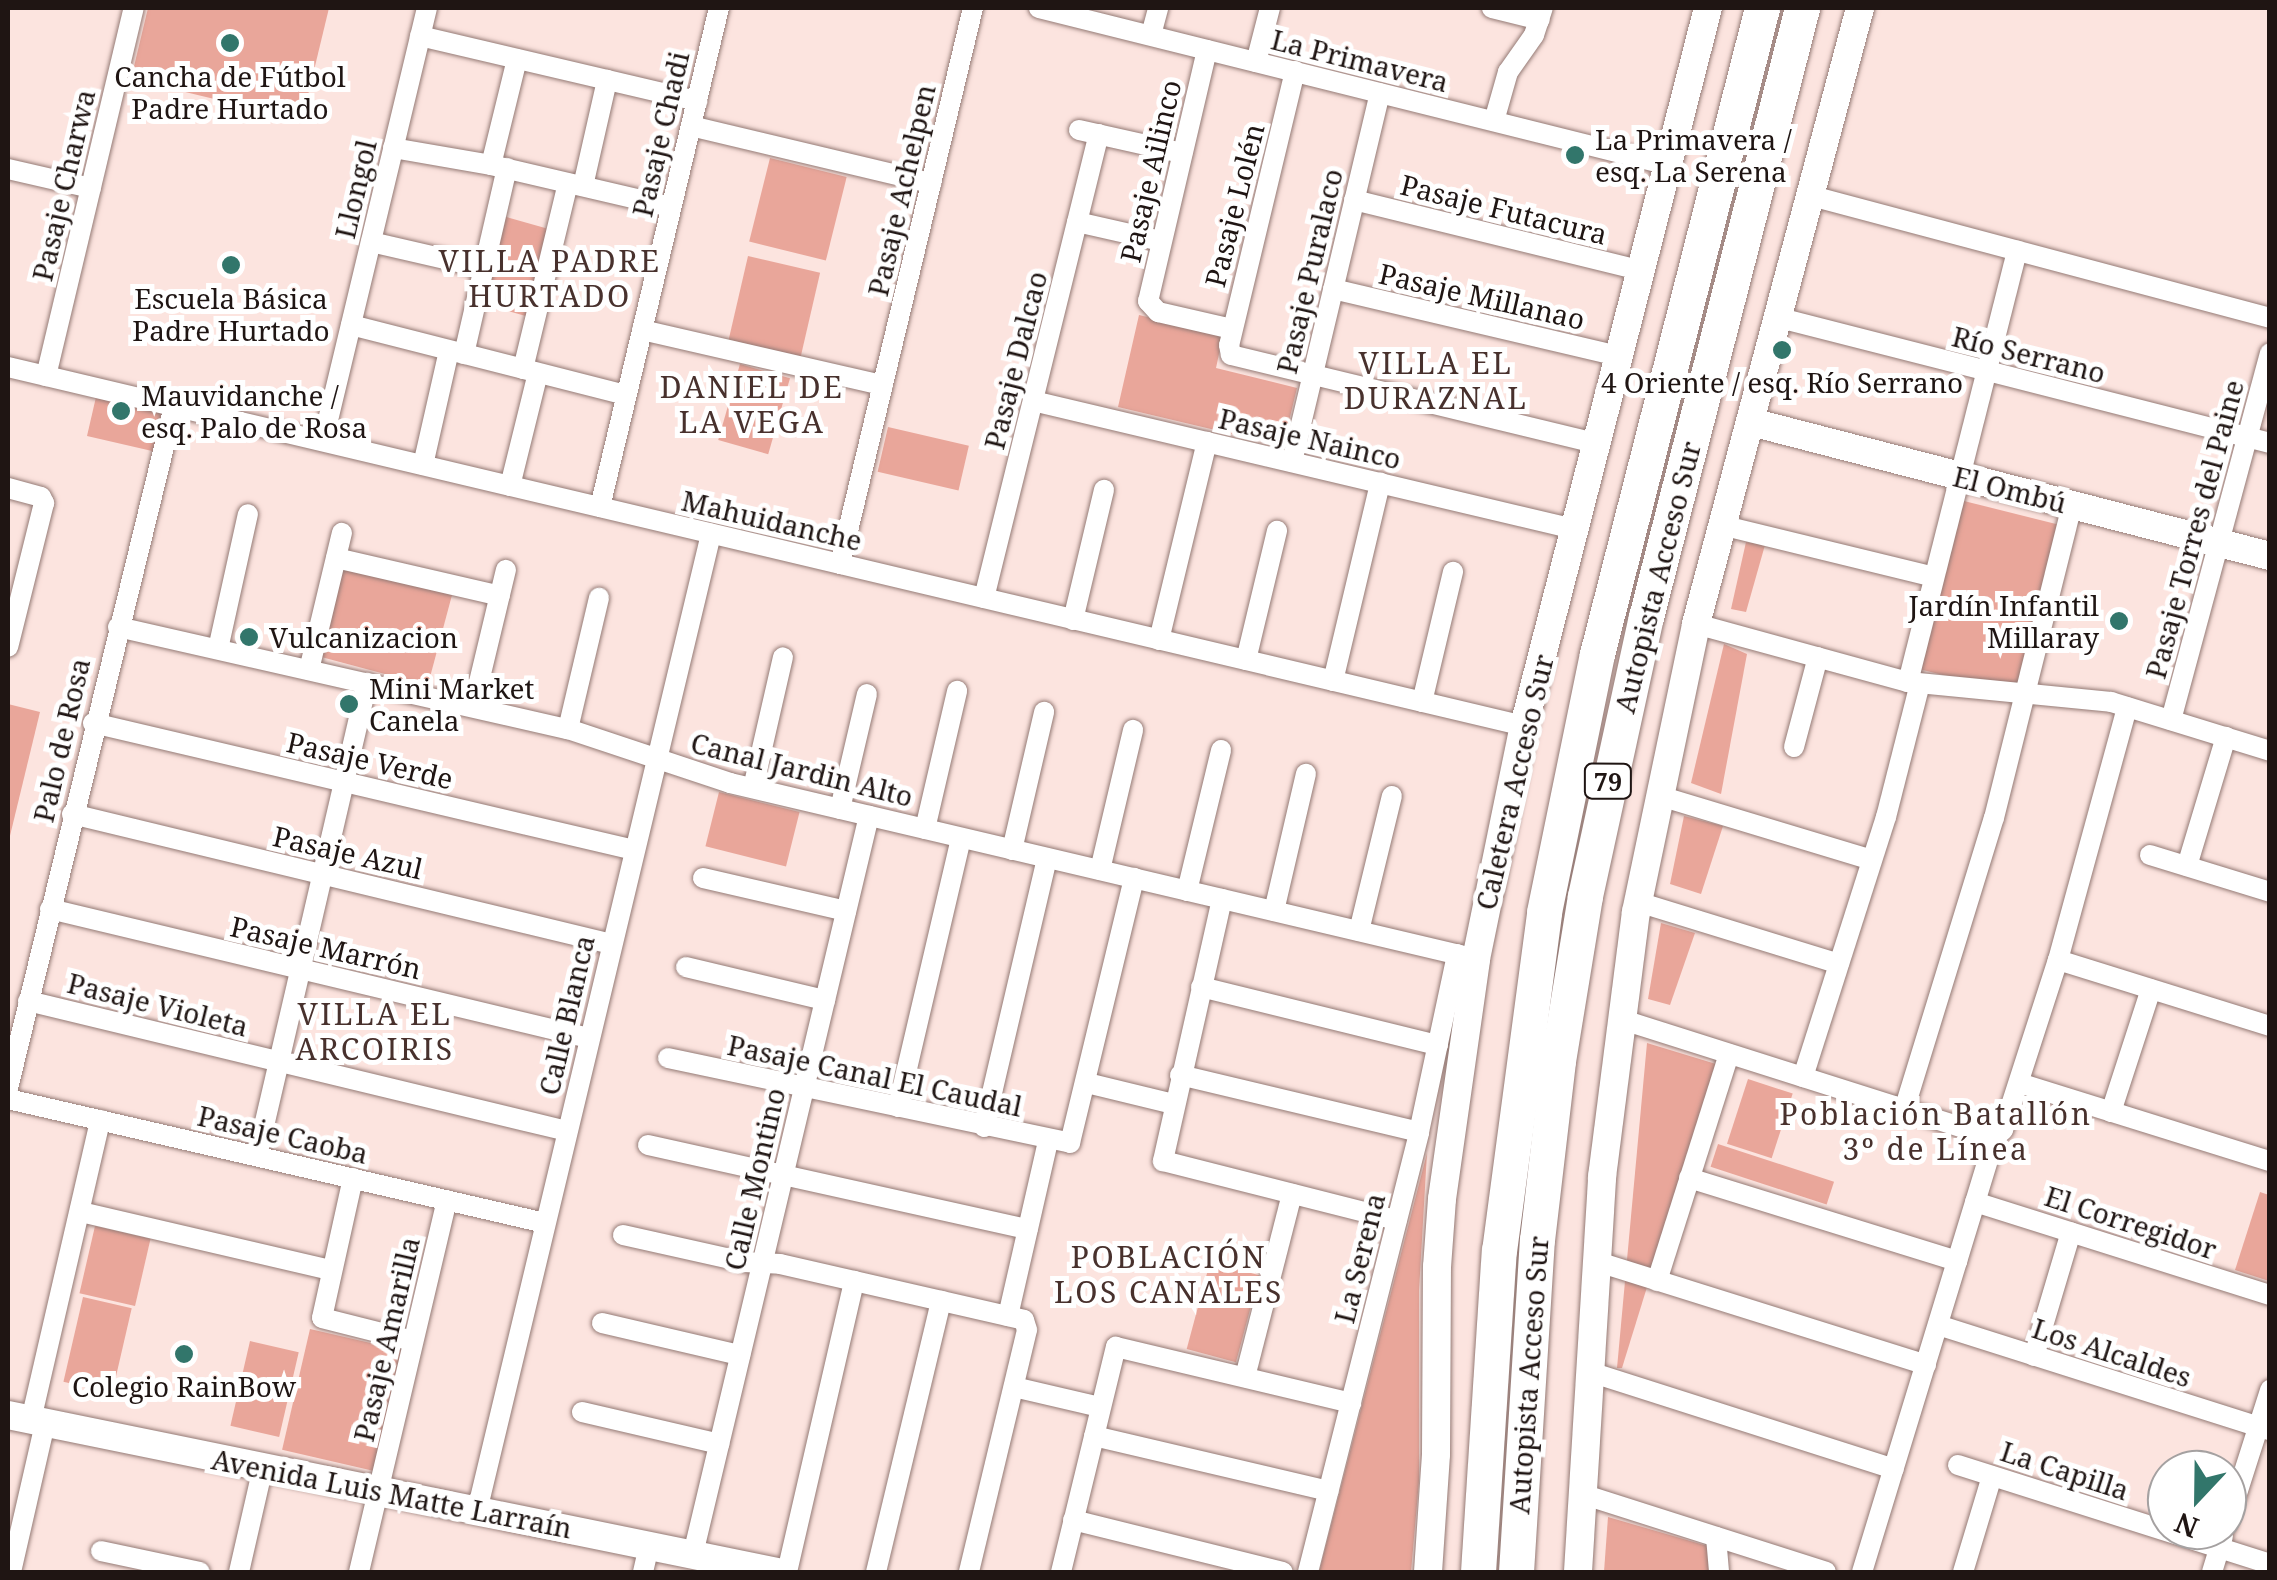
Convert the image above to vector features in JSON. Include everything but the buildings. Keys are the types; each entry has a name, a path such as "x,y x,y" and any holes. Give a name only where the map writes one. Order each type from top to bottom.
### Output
{"highway":[{"name":"Autopista Acceso Sur","path":"1478,1572 1499,1252 1544,912 1597,654 1762,8"},
{"name":"Autopista Acceso Sur","path":"1516,1572 1537,1240 1558,1061 1585,896 1646,618 1802,8"}],"main road":[{"name":"Caletera Acceso Sur","path":"1428,1572 1436,1454 1441,1216 1466,956 1708,8"},
{"path":"1578,1572 1595,1261 1620,1019 1638,902 1696,624 1860,8"},
{"name":"El Ombú","path":"1751,422 2270,556"},
{"name":"Avenida Luis Matte Larraín","path":"28,1419 477,1511 646,1559 693,1554 772,1572"}],"street":[{"name":"Pasaje Charwa","path":"46,376 134,8"},
{"name":"Llongol","path":"323,441 427,8"},
{"name":"Pasaje Chadi","path":"600,507 719,8"},
{"name":"Pasaje Achelpen","path":"840,564 973,8"},
{"name":"La Primavera","path":"1039,8 1668,165"},
{"path":"1151,36 1158,8"},
{"path":"1256,62 1270,8"},
{"path":"1492,8 1542,14 1508,72 1494,121"},
{"path":"420,36 696,101"},
{"name":"Pasaje Ailinco","path":"1207,50 1161,241 1150,306 1232,330"},
{"path":"423,465 484,268 516,59"},
{"name":"Pasaje Lolén","path":"1295,72 1229,352 1238,359 1313,376"},
{"path":"510,486 530,371 575,184 607,80"},
{"name":"Pasaje Puralaco","path":"1292,462 1380,93"},
{"path":"690,126 931,184"},
{"name":"Pasaje Dalcao","path":"984,598 1077,222 1089,132 1182,153"},
{"path":"393,148 499,166 671,207"},
{"path":"8,169 91,188"},
{"path":"1808,195 2270,318"},
{"name":"Pasaje Futacura","path":"1354,200 1640,270"},
{"path":"1077,222 1161,241"},
{"path":"371,242 484,268"},
{"path":"1803,1077 1872,860 1914,683 1934,577 2017,251"},
{"name":"Pasaje Millanao","path":"1333,289 1618,356"},
{"name":"Río Serrano","path":"1776,317 2270,444"},
{"path":"351,325 626,396"},
{"path":"642,330 884,384"},
{"name":"Pasaje Torres del Paine","path":"2171,720 2222,544 2270,353"},
{"name":"Mahuidanche","path":"8,366 1524,726"},
{"path":"1313,376 1596,443"},
{"name":"Pasaje Nainco","path":"1033,401 1574,529"},
{"name":"Palo de Rosa","path":"8,1088 174,406"},
{"path":"1159,640 1207,442"},
{"path":"1334,681 1380,483"},
{"path":"8,488 43,500 15,589 8,646"},
{"path":"1073,620 1104,490"},
{"path":"1904,1110 1985,851 2072,505"},
{"path":"218,649 248,514"},
{"path":"1725,526 1934,577"},
{"path":"1246,660 1277,532"},
{"path":"310,670 342,534"},
{"name":"Calle Blanca","path":"477,1511 712,534"},
{"path":"336,558 500,596"},
{"path":"473,706 506,570"},
{"path":"1422,702 1453,572"},
{"path":"568,729 599,598"},
{"path":"1696,624 1914,683 2127,706 2270,751"},
{"name":"Canal Jardin Alto","path":"118,626 568,729 752,788 1466,956"},
{"path":"752,788 784,657"},
{"path":"1794,748 1818,658"},
{"path":"257,1156 367,683"},
{"path":"925,829 957,690"},
{"path":"840,809 867,694"},
{"path":"1989,1143 2003,1130 2058,960 2127,706"},
{"path":"1012,850 1044,712"},
{"name":"Pasaje Verde","path":"94,723 634,850"},
{"path":"1100,870 1133,730"},
{"path":"2186,866 2226,737"},
{"path":"1187,891 1221,750"},
{"path":"1274,911 1306,774"},
{"path":"1359,931 1392,796"},
{"path":"1660,796 1872,860"},
{"name":"Pasaje Azul","path":"72,814 612,944"},
{"name":"Calle Montino","path":"693,1554 869,816"},
{"path":"898,1106 961,838"},
{"path":"2150,854 2270,892"},
{"path":"984,1126 1047,858"},
{"path":"704,878 846,911"},
{"path":"969,1572 1014,1386 1028,1229 1059,1142 1087,1083 1134,878"},
{"path":"1222,899 1163,1161 1398,1220"},
{"path":"1638,902 1839,964"},
{"name":"Pasaje Marrón","path":"50,909 589,1038"},
{"name":"La Serena","path":"1308,1572 1438,1046 1466,956"},
{"path":"2058,960 2270,1026"},
{"path":"686,967 825,1000"},
{"path":"1201,986 1438,1046"},
{"path":"2111,1112 2151,989"},
{"name":"Pasaje Violeta","path":"28,1001 567,1131"},
{"path":"1620,1019 1979,1134 1989,1143 1990,1152 1862,1572"},
{"path":"1657,1281 1729,1054"},
{"name":"Pasaje Canal El Caudal","path":"668,1058 1059,1142"},
{"path":"1180,1075 1419,1132"},
{"path":"1087,1083 1174,1104"},
{"path":"2019,1083 2270,1161"},
{"name":"Pasaje Caoba","path":"8,1098 545,1223"},
{"path":"10,1572 28,1419 100,1120"},
{"path":"648,1145 1028,1229"},
{"path":"353,1178 322,1318 413,1342"},
{"path":"1690,1178 1957,1262"},
{"path":"1245,1377 1292,1194"},
{"name":"Pasaje Amarilla","path":"359,1572 447,1200"},
{"name":"El Corregidor","path":"1975,1202 2270,1295"},
{"path":"80,1212 332,1270"},
{"path":"2034,1356 2071,1232"},
{"path":"623,1235 854,1281 1017,1320"},
{"path":"1595,1261 1926,1365"},
{"path":"772,1572 854,1281"},
{"path":"876,1572 941,1301"},
{"path":"602,1324 740,1355"},
{"name":"Los Alcaldes","path":"1938,1325 2264,1428"},
{"path":"1061,1572 1116,1347 1351,1403"},
{"path":"1587,1371 1894,1469"},
{"path":"1014,1386 1100,1407"},
{"path":"2247,1473 2264,1428 2270,1390"},
{"path":"582,1412 719,1444"},
{"path":"1094,1436 1329,1490"},
{"name":"La Capilla","path":"1958,1465 2147,1515"},
{"path":"240,1572 263,1467"},
{"path":"1963,1572 1992,1476"},
{"path":"1582,1494 1820,1570"},
{"path":"1074,1520 1283,1572"},
{"path":"1716,1537 1719,1572"},
{"name":"La Capilla","path":"2247,1549 2270,1564"},
{"path":"101,1551 200,1572"}],"shaded area":[{"name":"Cancha de Fútbol Padre Hurtado","path":"148,8 329,8 302,120 131,79"},
{"path":"770,158 847,177 826,261 749,241"},
{"path":"503,216 554,231 529,317 478,303"},
{"path":"748,256 820,273 801,356 729,340"},
{"path":"1139,315 1223,335 1216,368 1297,388 1283,446 1118,407"},
{"path":"740,364 790,378 768,454 718,440"},
{"path":"96,397 163,413 154,451 87,436"},
{"path":"888,427 969,446 959,490 878,472"},
{"path":"1960,500 2059,525 2017,694 1918,669"},
{"path":"1746,542 1765,545 1746,612 1731,609"},
{"path":"341,565 452,595 428,686 317,656"},
{"path":"1724,644 1747,654 1721,794 1691,783"},
{"path":"8,704 40,712 8,844"},
{"path":"719,792 800,812 786,866 705,846"},
{"path":"1684,816 1723,826 1701,894 1670,884"},
{"path":"1661,923 1695,933 1670,1005 1648,999"},
{"path":"1647,1043 1716,1064 1622,1368 1617,1368"},
{"path":"1748,1079 1793,1094 1772,1158 1727,1144"},
{"path":"1718,1144 1834,1182 1827,1205 1711,1167"},
{"path":"1427,1153 1419,1291 1419,1481 1411,1572 1319,1572"},
{"path":"2260,1192 2269,1195 2269,1281 2235,1270"},
{"path":"95,1226 151,1239 135,1306 79,1293"},
{"path":"1210,1262 1259,1275 1236,1362 1187,1349"},
{"path":"83,1297 132,1308 112,1393 63,1382"},
{"path":"310,1329 408,1352 381,1473 282,1450"},
{"path":"250,1341 299,1352 279,1437 230,1426"},
{"path":"1608,1517 1711,1547 1714,1572 1604,1572"}],"place":[{"name":"Cancha de Fútbol Padre Hurtado","path":"230,43"},
{"name":"La Primavera / esq. La Serena","path":"1575,155"},
{"name":"Escuela Básica Padre Hurtado","path":"231,265"},
{"name":"4 Oriente / esq. Río Serrano","path":"1782,350"},
{"name":"Mauvidanche / esq. Palo de Rosa","path":"121,411"},
{"name":"Jardín Infantil Millaray","path":"2119,621"},
{"name":"Vulcanizacion","path":"249,637"},
{"name":"Mini Market Canela","path":"349,704"},
{"name":"Colegio RainBow","path":"184,1354"}],"district":[{"name":"VILLA PADRE HURTADO","path":"550,278"},
{"name":"VILLA EL DURAZNAL","path":"1436,380"},
{"name":"DANIEL DE LA VEGA","path":"752,404"},
{"name":"VILLA EL ARCOIRIS","path":"375,1031"},
{"name":"Población Batallón 3º de Línea","path":"1936,1131"},
{"name":"POBLACIÓN LOS CANALES","path":"1169,1274"}]}
